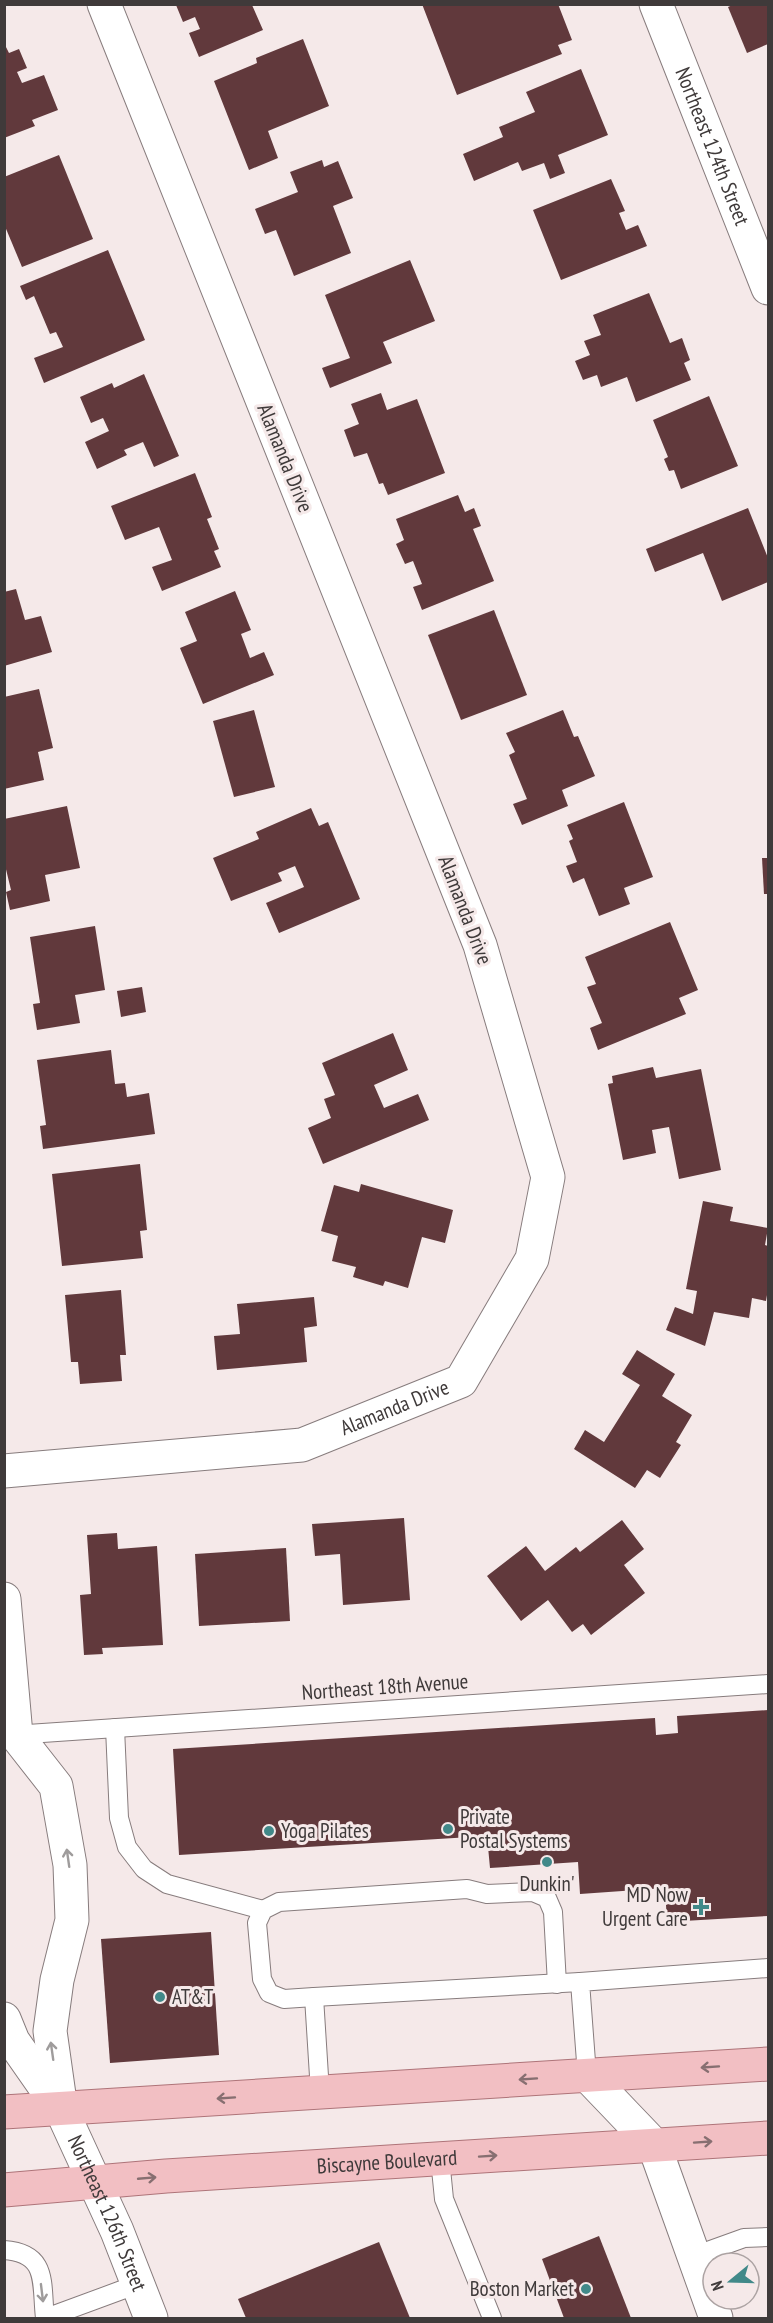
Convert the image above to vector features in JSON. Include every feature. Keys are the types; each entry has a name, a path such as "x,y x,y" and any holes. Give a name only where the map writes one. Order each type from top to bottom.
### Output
{"main road":[{"path":"4,2112 768,2064"},
{"name":"Biscayne Boulevard","path":"4,2190 440,2158 768,2138"}],"street":[{"name":"Alamanda Drive","path":"4,1471 302,1445 461,1381 532,1259 548,1177 480,945 104,4"},
{"name":"Northeast 124th Street","path":"656,4 768,288"},
{"path":"4,1599 8,1740 56,1786 70,1865 72,1920 57,1980 50,2031 61,2109"},
{"path":"4,2019 13,2041 61,2109"},
{"path":"586,2075 654,2145 716,2319"},
{"name":"Northeast 126th Street","path":"61,2109 117,2231 151,2319"}],"lane":[{"name":"Northeast 18th Avenue","path":"8,1740 115,1728 768,1684"},
{"path":"115,1728 119,1818 127,1847 144,1869 167,1884 263,1910"},
{"path":"557,1984 553,1912 547,1898 532,1892 487,1894 466,1889 279,1902 263,1910 257,1923 262,1979 269,1993 284,1999 557,1984 768,1968"},
{"path":"580,1982 586,2075"},
{"path":"314,1997 320,2092"},
{"path":"440,2158 444,2199 492,2319"},
{"path":"694,2256 744,2238 768,2237"},
{"path":"4,2250 20,2251 32,2257 39,2268 45,2319 138,2284"}],"building":[{"path":"422,4 558,4 572,40 558,45 562,54 457,95"},
{"path":"735,4 768,4 768,44 747,53 728,7"},
{"path":"176,5 252,5 263,30 199,57 189,33 200,29 195,17 183,22"},
{"path":"303,39 329,106 268,131 278,158 249,170 214,81 257,63 256,58"},
{"path":"4,43 9,53 19,49 27,68 17,72 22,83 44,75 58,110 32,120 35,126 4,138"},
{"path":"581,69 608,135 558,155 565,173 550,179 544,163 522,171 518,162 474,181 463,154 503,137 499,127 535,112 526,92"},
{"path":"59,155 93,239 22,267 4,224 4,177"},
{"path":"322,160 324,167 338,161 353,198 333,206 351,253 294,276 276,230 265,234 255,209 298,192 290,172"},
{"path":"611,179 625,211 619,213 626,230 638,225 647,246 561,280 533,210"},
{"path":"108,250 145,340 44,383 34,358 63,347 56,332 50,334 34,296 26,300 20,286"},
{"path":"410,260 435,321 383,342 392,363 330,388 322,368 350,358 325,295"},
{"path":"649,293 670,343 682,338 690,360 684,363 691,380 636,402 627,377 601,387 597,375 583,380 575,361 590,355 584,341 601,335 593,315"},
{"path":"144,374 179,456 154,467 143,442 124,450 127,455 97,469 85,442 109,431 103,418 91,423 80,397 112,383 114,388"},
{"path":"381,393 387,410 417,399 445,473 388,495 383,483 379,484 367,453 354,457 344,430 359,424 351,404"},
{"path":"709,396 738,466 681,489 674,470 669,471 664,459 668,457 653,420"},
{"path":"195,473 212,517 207,519 219,549 214,551 221,567 162,591 152,567 172,560 159,527 125,540 111,506"},
{"path":"458,495 465,512 474,508 481,526 473,529 494,581 422,610 413,587 422,584 413,561 405,564 396,544 404,540 396,519"},
{"path":"748,508 768,558 768,582 722,601 703,553 655,572 646,549"},
{"path":"16,589 25,620 41,616 52,652 4,666 4,592"},
{"path":"235,591 251,630 241,634 250,658 264,652 274,675 203,704 180,648 197,641 185,612"},
{"path":"494,610 527,695 461,720 428,635"},
{"path":"39,689 53,748 38,752 44,780 4,789 4,697"},
{"path":"254,710 275,787 234,797 213,721"},
{"path":"563,710 574,737 578,736 595,776 562,790 568,806 522,825 513,804 527,799 509,755 515,752 506,733"},
{"path":"624,802 653,877 624,888 630,904 599,916 584,878 573,883 566,866 577,862 569,841 573,839 567,825"},
{"path":"67,806 80,868 45,875 50,901 10,910 6,892 11,890 4,861 4,819"},
{"path":"311,808 319,826 328,822 360,899 279,933 266,903 304,887 295,866 278,873 282,881 231,901 213,858 259,839 256,832"},
{"path":"762,858 768,858 768,894 764,894"},
{"path":"670,922 698,990 679,998 686,1014 598,1050 590,1028 602,1023 587,987 596,984 585,957"},
{"path":"95,926 105,990 75,995 80,1023 37,1030 33,1004 40,1003 30,937"},
{"path":"142,987 146,1012 121,1017 117,991"},
{"path":"393,1033 408,1070 374,1085 384,1108 418,1094 429,1120 323,1164 308,1128 331,1118 324,1099 335,1095 322,1063"},
{"path":"111,1050 115,1084 125,1083 127,1097 149,1093 155,1134 43,1149 40,1126 46,1125 37,1060"},
{"path":"653,1067 656,1078 701,1069 721,1170 679,1179 669,1127 652,1130 656,1153 623,1160 608,1084 613,1083 612,1076"},
{"path":"140,1164 147,1230 140,1231 143,1258 62,1266 52,1174"},
{"path":"361,1184 453,1210 445,1243 422,1237 408,1288 385,1281 383,1286 353,1277 356,1267 332,1261 338,1236 321,1231 334,1185 359,1192"},
{"path":"703,1201 733,1207 730,1221 768,1228 765,1245 768,1246 766,1301 752,1298 749,1318 714,1312 705,1346 666,1330 675,1307 693,1314 697,1291 686,1289"},
{"path":"121,1290 126,1355 120,1355 122,1381 80,1384 78,1362 71,1362 65,1295"},
{"path":"314,1297 317,1326 304,1328 307,1362 217,1370 214,1336 240,1334 237,1304"},
{"path":"637,1350 675,1374 662,1396 692,1415 676,1442 681,1445 660,1478 647,1470 635,1488 574,1449 585,1430 604,1442 640,1385 622,1374"},
{"path":"404,1518 410,1600 343,1605 340,1554 315,1556 312,1524"},
{"path":"622,1520 644,1549 624,1565 645,1593 591,1635 583,1624 572,1632 548,1600 521,1621 487,1576 526,1546 545,1571 576,1547 580,1552"},
{"path":"117,1533 118,1549 157,1546 163,1645 102,1648 103,1654 84,1655 80,1595 91,1594 87,1535"},
{"path":"286,1548 290,1621 199,1626 195,1554"},
{"path":"768,1710 768,1916 667,1922 665,1888 580,1894 578,1862 490,1868 487,1836 179,1855 173,1749 655,1718 656,1735 678,1733 677,1716"},
{"name":"AT&T","path":"211,1932 219,2055 110,2063 101,1939"},
{"name":"Boston Market","path":"599,2236 631,2318 564,2318 542,2259"},
{"path":"379,2242 410,2318 246,2318 238,2299"}],"place":[{"name":"Private Postal Systems","path":"448,1829"},
{"name":"Yoga Pilates","path":"269,1831"},
{"name":"Dunkin'","path":"547,1862"},
{"name":"MD Now Urgent Care","path":"701,1907"},
{"name":"AT&T","path":"160,1997"},
{"name":"Boston Market","path":"586,2289"}]}
